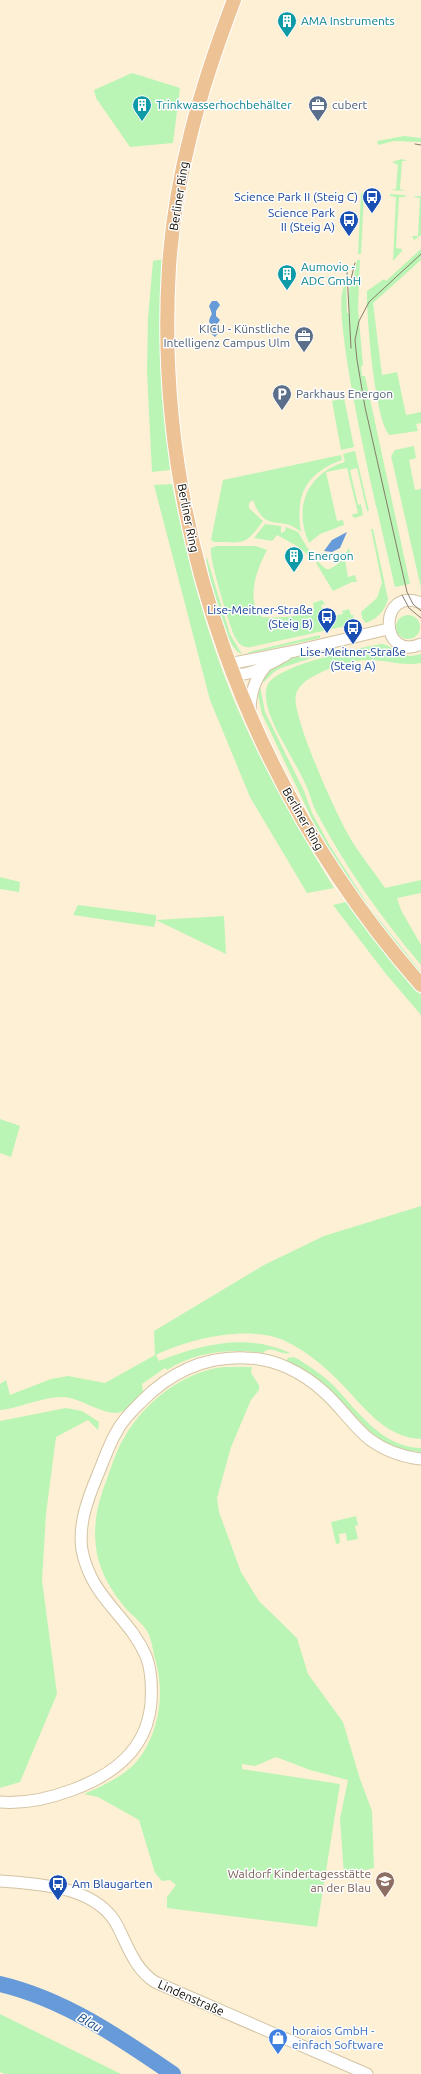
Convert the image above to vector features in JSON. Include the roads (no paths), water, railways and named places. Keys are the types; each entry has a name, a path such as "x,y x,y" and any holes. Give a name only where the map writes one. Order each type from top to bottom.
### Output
{"main road":[{"name":"Berliner Ring","path":"234,0 216,45 197,107 183,169 170,266 168,339 169,384 173,430 189,528 202,583 231,669 251,717 283,782 322,852 376,931 421,985"}],"street":[{"path":"421,603 408,601 397,605 390,614 388,629 392,636 400,644 411,646 421,644"},
{"path":"231,669 295,651 388,629"},
{"path":"231,669 248,673 295,651"},
{"path":"251,717 252,692 258,676 267,665"},
{"path":"0,1802 24,1802 46,1799 92,1783 120,1766 131,1754 144,1733 150,1710 152,1691 151,1674 147,1658 139,1642 94,1585 86,1565 81,1537 85,1508 117,1430 136,1407 159,1385 172,1376 202,1362 233,1358 264,1360 284,1366 310,1381 324,1392 371,1440 386,1449 421,1459"},
{"name":"Lindenstraße","path":"0,1882 60,1888 94,1902 111,1916 138,1966 155,1982 367,2074"}],"water":[{"path":"212,301 217,301 220,305 216,311 216,316 220,320 216,326 220,331 215,337 209,332 213,326 209,322 212,314 209,306"},
{"path":"347,532 340,548 332,552 324,551 332,540"}],"waterway":[{"name":"Blau","path":"0,1984 24,1991 69,2009 132,2046 173,2074"}],"tram line":[{"path":"415,144 421,145"},
{"path":"421,254 369,302 359,321 355,340 365,407 407,592 413,604 421,611"},
{"path":"350,283 355,263"},
{"path":"347,272 351,348"},
{"path":"402,595 409,608 421,618"}],"place":[{"name":"AMA Instruments","path":"287,38"},
{"name":"Trinkwasserhochbehälter","path":"142,122"},
{"name":"cubert","path":"318,122"},
{"name":"Science Park II (Steig C)","path":"372,214"},
{"name":"Science Park II (Steig A)","path":"349,237"},
{"name":"Aumovio - ADC GmbH","path":"287,291"},
{"name":"KICU - Künstliche Intelligenz Campus Ulm","path":"304,353"},
{"name":"Parkhaus Energon","path":"282,411"},
{"name":"Energon","path":"294,573"},
{"name":"Lise-Meitner-Straße (Steig B)","path":"327,634"},
{"name":"Lise-Meitner-Straße (Steig A)","path":"353,645"},
{"name":"Waldorf Kindertagesstätte an der Blau","path":"385,1898"},
{"name":"Am Blaugarten","path":"58,1901"},
{"name":"horaios GmbH - einfach Software","path":"278,2055"}]}
